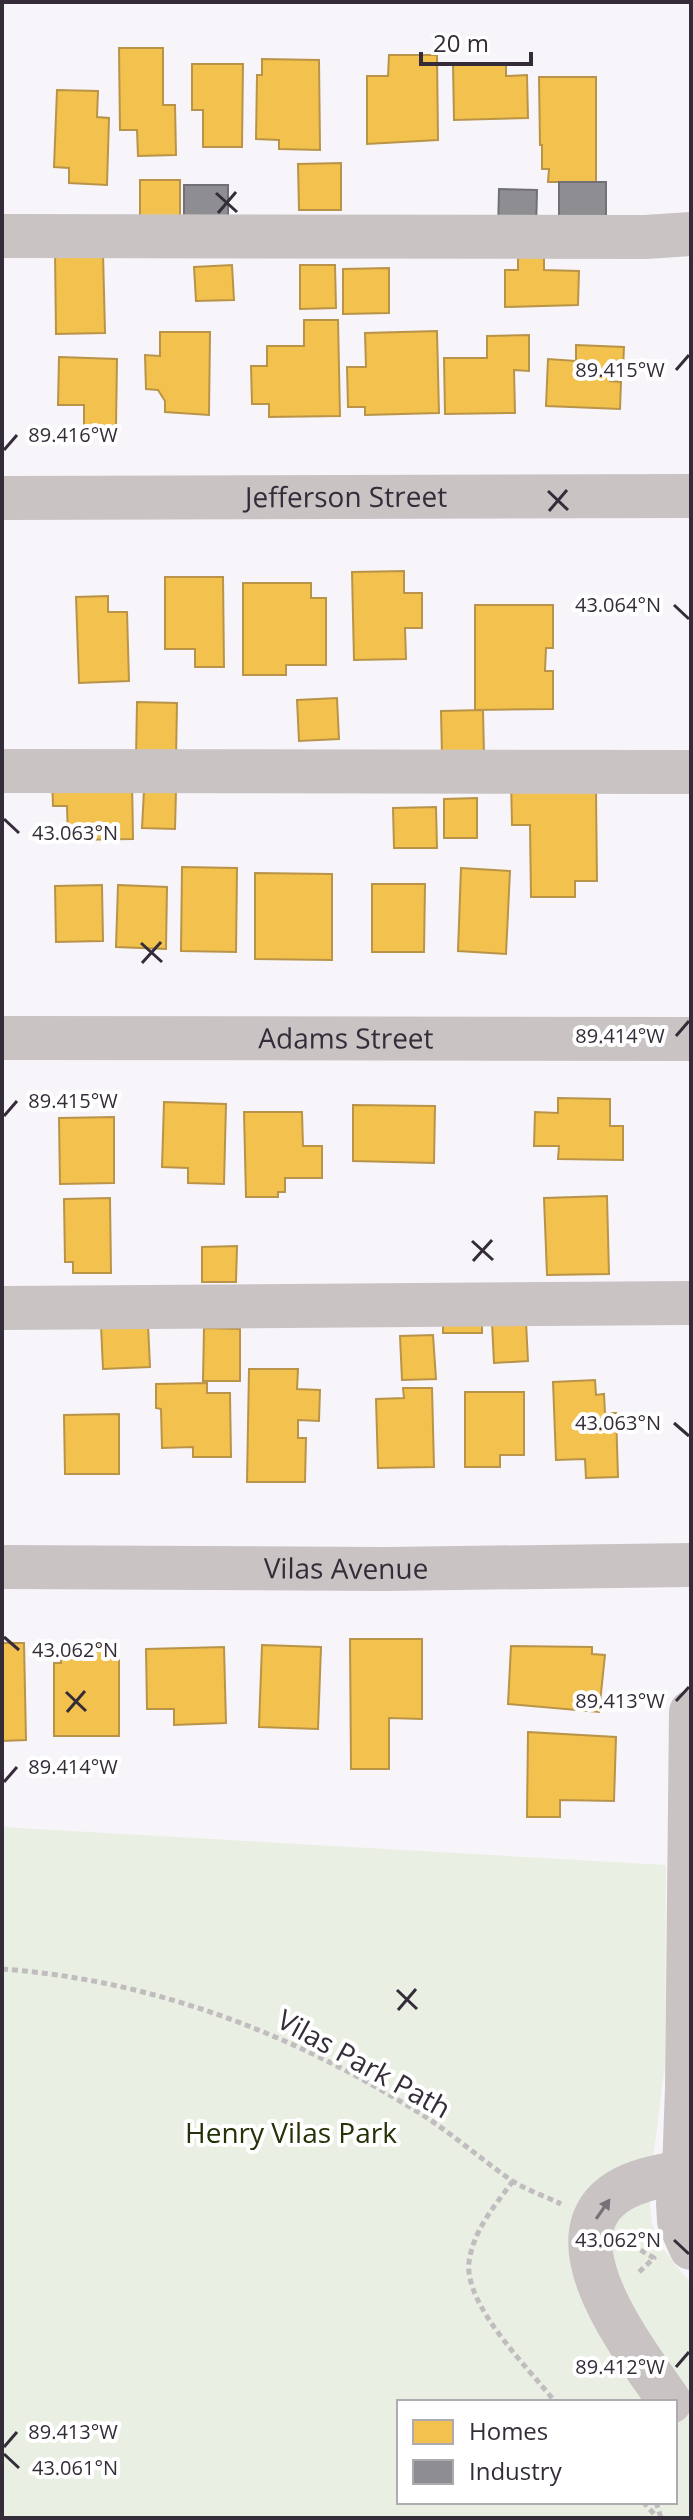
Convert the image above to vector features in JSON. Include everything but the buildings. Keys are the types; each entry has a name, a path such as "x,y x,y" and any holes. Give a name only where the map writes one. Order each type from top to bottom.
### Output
{"street":[{"path":"2,236 645,237 691,234"},
{"name":"Jefferson Street","path":"2,498 691,496"},
{"path":"2,771 691,772"},
{"name":"Adams Street","path":"2,1038 691,1039"},
{"path":"2,1308 691,1303"},
{"name":"Vilas Avenue","path":"2,1567 400,1569 691,1565"},
{"path":"691,1712 688,2180 678,2213 691,2248"},
{"path":"669,2400 610,2307 592,2270 589,2241 594,2222 617,2192 638,2181 688,2180"},
{"path":"677,2413 691,2434"}],"path":[{"name":"Vilas Park Path","path":"2,1969 55,1975 180,2001 207,2008 303,2047 412,2108 513,2181 594,2222"},
{"path":"513,2181 476,2237 469,2262 469,2280 475,2301 553,2400"}],"green space":[{"name":"Henry Vilas Park","path":"2,1827 666,1865 665,2065 649,2192 652,2224 660,2245 691,2284 691,2518 2,2518"}]}
